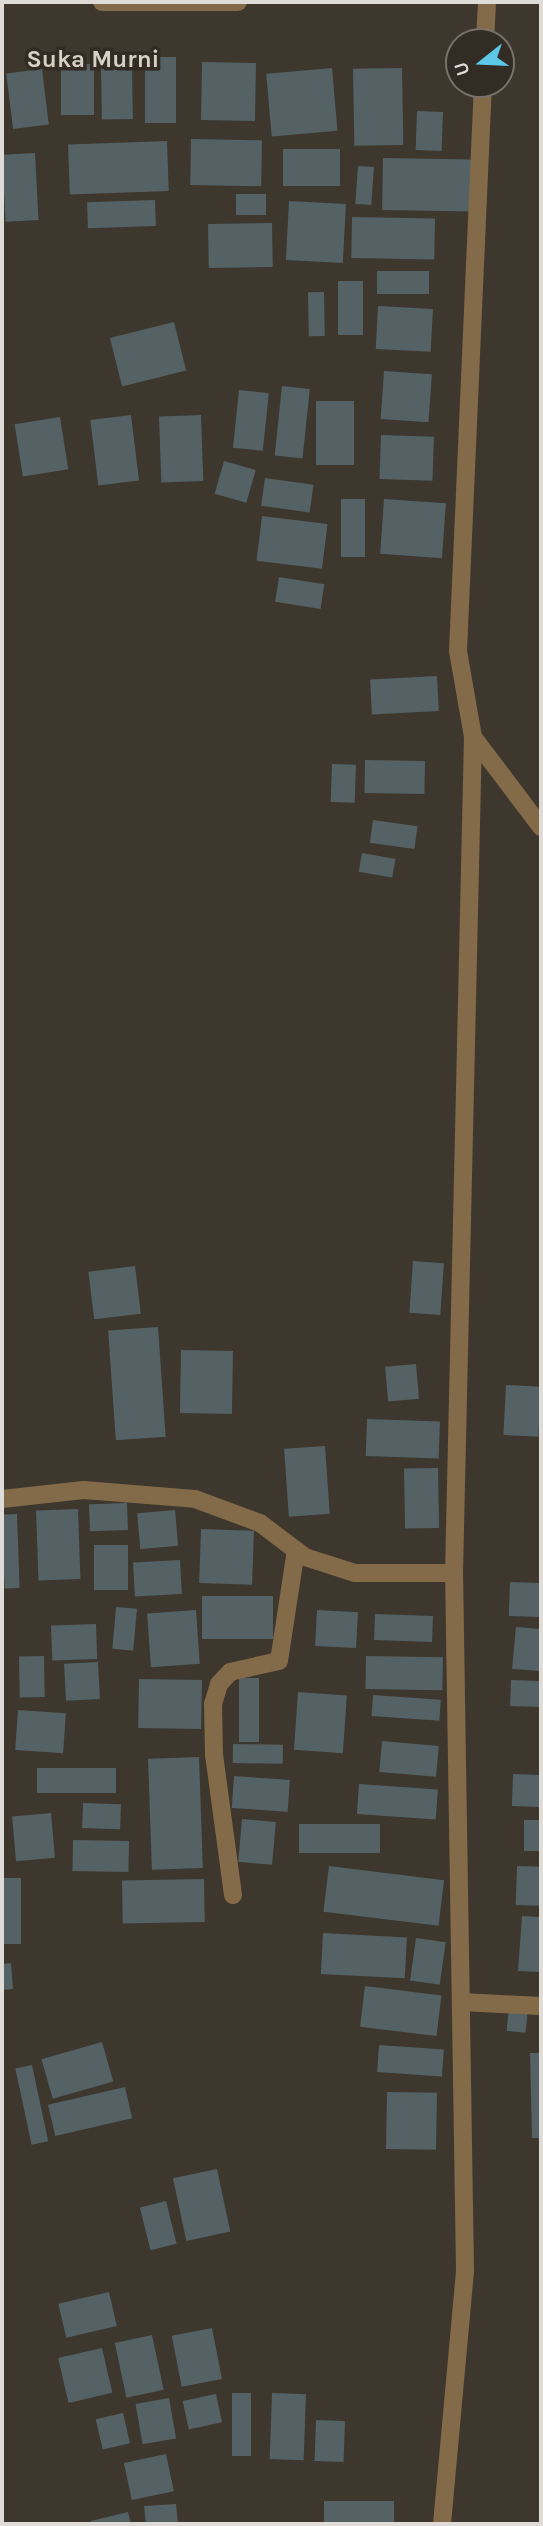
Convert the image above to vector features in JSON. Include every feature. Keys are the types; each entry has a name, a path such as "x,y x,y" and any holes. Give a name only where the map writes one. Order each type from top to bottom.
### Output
{"street":[{"path":"102,2 238,2"},
{"path":"486,28 487,2"},
{"path":"442,2524 465,2270 454,1573 473,737 458,651 482,98"},
{"path":"473,737 541,827"},
{"path":"2,1499 84,1490 195,1499 260,1522 296,1550 355,1573 454,1573"},
{"path":"233,1895 214,1755 213,1704 219,1684 230,1672 279,1661 296,1550"},
{"path":"461,2002 541,2006"}],"building":[{"path":"145,57 176,57 176,123 145,123"},
{"path":"202,62 256,63 255,121 201,120"},
{"path":"61,64 94,64 94,115 61,115"},
{"path":"132,68 133,119 102,120 101,69"},
{"path":"332,68 337,131 272,137 266,74"},
{"path":"402,68 403,145 354,146 353,69"},
{"path":"42,69 49,125 13,129 6,73"},
{"path":"417,111 443,112 442,151 416,150"},
{"path":"191,139 262,140 261,186 190,185"},
{"path":"167,141 169,191 70,194 68,144"},
{"path":"283,149 340,149 340,186 283,186"},
{"path":"35,153 39,220 6,222 2,155"},
{"path":"383,158 472,160 471,212 382,210"},
{"path":"358,166 374,167 371,205 355,204"},
{"path":"236,194 266,194 266,215 236,215"},
{"path":"155,200 156,226 88,228 87,202"},
{"path":"289,201 346,204 343,263 286,260"},
{"path":"352,217 435,218 434,259 351,258"},
{"path":"272,223 273,267 209,268 208,224"},
{"path":"377,271 429,271 429,294 377,294"},
{"path":"338,281 363,281 363,335 338,335"},
{"path":"308,292 324,292 325,336 309,336"},
{"path":"378,306 433,309 431,352 376,349"},
{"path":"174,322 186,371 122,386 110,338"},
{"path":"384,371 432,374 429,422 381,419"},
{"path":"282,386 310,389 303,459 275,456"},
{"path":"239,390 269,393 263,451 233,448"},
{"path":"316,401 354,401 354,465 316,465"},
{"path":"131,415 139,481 98,486 90,420"},
{"path":"201,415 203,481 161,482 159,416"},
{"path":"60,417 68,469 23,477 15,424"},
{"path":"381,435 434,437 432,481 379,479"},
{"path":"224,461 256,470 246,503 215,494"},
{"path":"265,478 314,485 310,513 261,506"},
{"path":"341,499 365,499 365,557 341,557"},
{"path":"384,499 446,503 442,558 380,554"},
{"path":"262,516 328,524 322,569 257,561"},
{"path":"279,577 324,584 321,609 275,602"},
{"path":"437,676 439,711 372,714 370,680"},
{"path":"365,760 425,761 424,794 364,793"},
{"path":"332,764 356,765 355,803 331,802"},
{"path":"373,820 418,826 414,849 370,843"},
{"path":"362,853 395,859 392,878 359,872"},
{"path":"413,1261 444,1263 440,1315 409,1313"},
{"path":"135,1266 141,1314 94,1319 88,1272"},
{"path":"158,1327 166,1437 116,1440 108,1330"},
{"path":"181,1350 233,1351 232,1414 180,1413"},
{"path":"416,1364 419,1399 388,1402 385,1367"},
{"path":"506,1385 541,1387 538,1437 503,1435"},
{"path":"367,1419 440,1422 439,1459 366,1456"},
{"path":"325,1446 330,1514 289,1517 284,1449"},
{"path":"438,1468 439,1528 405,1529 404,1469"},
{"path":"127,1503 128,1530 90,1531 89,1504"},
{"path":"78,1509 80,1579 38,1580 36,1510"},
{"path":"175,1510 178,1546 140,1549 137,1513"},
{"path":"17,1514 20,1588 5,1588 2,1515"},
{"path":"201,1529 254,1531 252,1585 199,1583"},
{"path":"94,1545 128,1545 128,1590 94,1590"},
{"path":"180,1560 182,1594 135,1596 133,1562"},
{"path":"510,1582 541,1583 540,1617 509,1616"},
{"path":"202,1596 273,1596 273,1639 202,1639"},
{"path":"116,1607 137,1609 133,1651 112,1649"},
{"path":"196,1610 200,1664 151,1667 147,1613"},
{"path":"317,1610 358,1612 356,1648 315,1646"},
{"path":"375,1614 433,1616 432,1642 374,1640"},
{"path":"96,1624 97,1659 52,1661 51,1626"},
{"path":"516,1627 541,1629 541,1671 512,1669"},
{"path":"19,1656 44,1656 45,1697 20,1697"},
{"path":"366,1656 443,1657 442,1690 365,1689"},
{"path":"98,1662 100,1699 66,1701 64,1664"},
{"path":"239,1678 259,1678 259,1742 239,1742"},
{"path":"139,1679 202,1680 201,1729 138,1728"},
{"path":"511,1680 541,1681 540,1707 510,1706"},
{"path":"298,1692 347,1695 343,1753 294,1750"},
{"path":"373,1695 441,1700 439,1721 372,1716"},
{"path":"18,1710 66,1713 63,1753 15,1750"},
{"path":"382,1741 439,1746 436,1777 379,1772"},
{"path":"233,1744 283,1745 283,1764 233,1763"},
{"path":"199,1757 203,1868 152,1870 148,1759"},
{"path":"37,1768 116,1768 116,1793 37,1793"},
{"path":"513,1774 541,1775 540,1807 512,1806"},
{"path":"234,1776 290,1780 288,1812 232,1808"},
{"path":"359,1784 438,1790 436,1819 357,1814"},
{"path":"83,1803 121,1804 120,1829 82,1828"},
{"path":"51,1813 55,1858 16,1861 12,1816"},
{"path":"242,1819 276,1822 272,1865 238,1862"},
{"path":"524,1820 541,1820 541,1851 524,1851"},
{"path":"299,1824 380,1824 380,1853 299,1853"},
{"path":"73,1840 129,1841 128,1872 72,1871"},
{"path":"329,1866 444,1880 439,1926 323,1912"},
{"path":"517,1866 541,1867 540,1906 516,1905"},
{"path":"2,1878 21,1878 21,1944 2,1944"},
{"path":"204,1879 205,1922 123,1923 122,1880"},
{"path":"522,1916 541,1917 541,1972 518,1971"},
{"path":"323,1933 407,1937 405,1978 321,1974"},
{"path":"416,1938 446,1942 440,1985 410,1981"},
{"path":"11,1963 13,1989 2,1990 2,1964"},
{"path":"365,1986 441,1995 436,2036 360,2027"},
{"path":"509,2008 528,2010 525,2033 507,2031"},
{"path":"102,2042 113,2081 53,2099 41,2059"},
{"path":"379,2045 444,2050 442,2076 377,2072"},
{"path":"530,2053 541,2053 541,2138 532,2138"},
{"path":"32,2065 48,2141 32,2145 15,2069"},
{"path":"125,2087 132,2118 55,2136 48,2105"},
{"path":"387,2092 437,2093 436,2150 386,2149"},
{"path":"217,2169 230,2232 186,2241 173,2178"},
{"path":"166,2201 177,2244 150,2250 140,2208"},
{"path":"109,2292 117,2326 66,2338 58,2304"},
{"path":"212,2328 222,2379 182,2387 172,2336"},
{"path":"152,2335 164,2390 126,2398 115,2343"},
{"path":"102,2348 112,2393 69,2403 58,2358"},
{"path":"232,2393 251,2393 251,2456 232,2456"},
{"path":"272,2393 306,2394 304,2460 270,2459"},
{"path":"216,2394 222,2422 189,2429 183,2401"},
{"path":"169,2398 176,2438 143,2444 136,2404"},
{"path":"123,2413 130,2443 103,2450 96,2419"},
{"path":"316,2420 345,2421 344,2462 315,2461"},
{"path":"166,2454 174,2491 132,2500 124,2463"},
{"path":"324,2501 394,2501 394,2524 324,2524"},
{"path":"176,2504 178,2524 146,2524 144,2506"},
{"path":"128,2512 131,2524 91,2524 91,2521"}],"district":[{"name":"Suka Murni","path":"93,60"}]}
